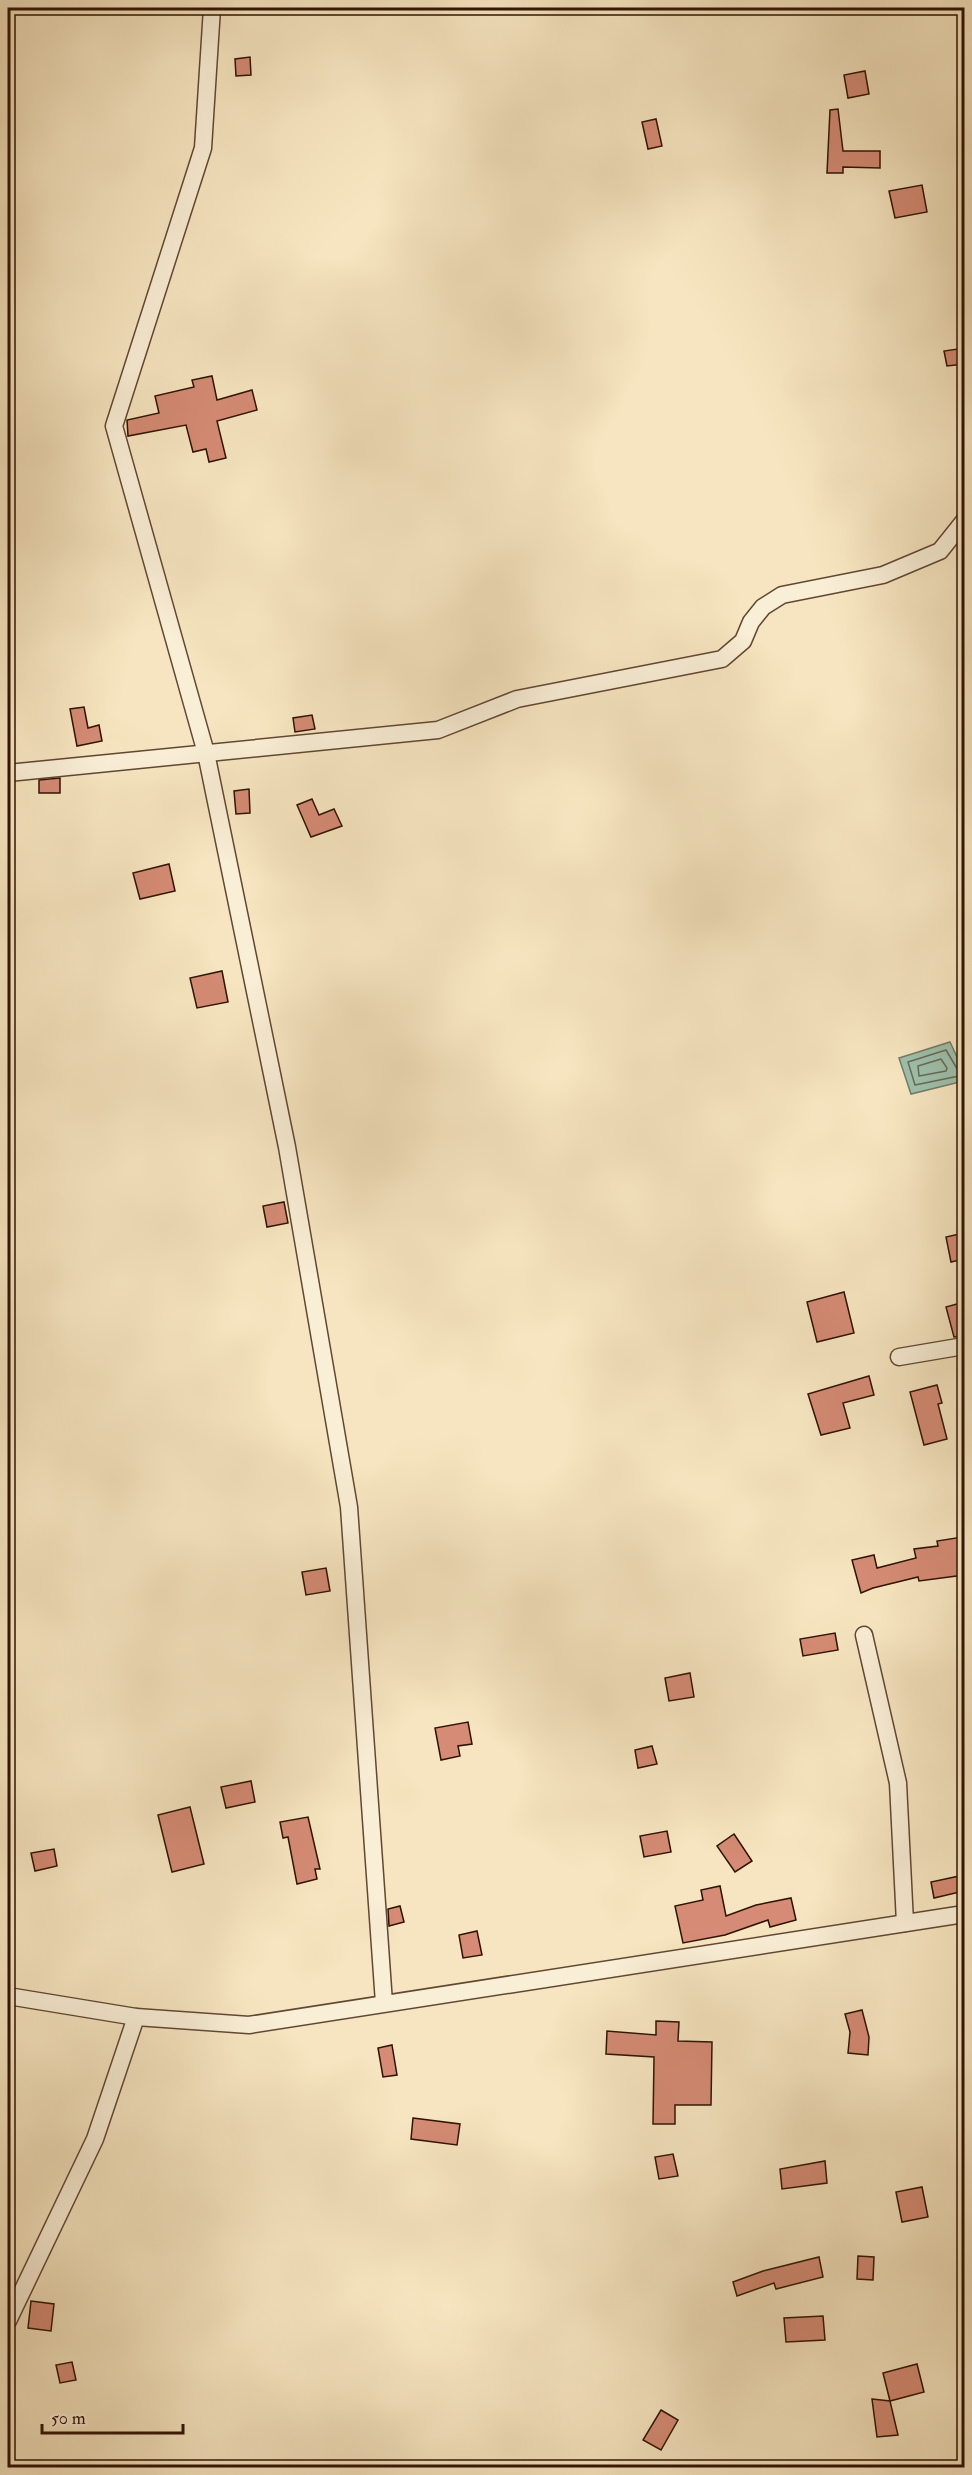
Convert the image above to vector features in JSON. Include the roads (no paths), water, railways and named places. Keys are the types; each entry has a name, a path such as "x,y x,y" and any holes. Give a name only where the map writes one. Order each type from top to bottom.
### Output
{"street":[{"path":"212,8 203,148 114,426 206,753 287,1147 349,1506 384,2003"},
{"path":"8,773 438,730 518,699 722,658 743,641 751,622 763,607 782,595 883,575 940,550 964,521"},
{"path":"899,1357 964,1346"},
{"path":"864,1635 898,1783 905,1923"},
{"path":"8,1996 136,2017 249,2025 964,1914"},
{"path":"8,2321 95,2139 136,2017"}],"water":[{"path":"950,1042 964,1072 964,1081 911,1094 899,1058"}]}
